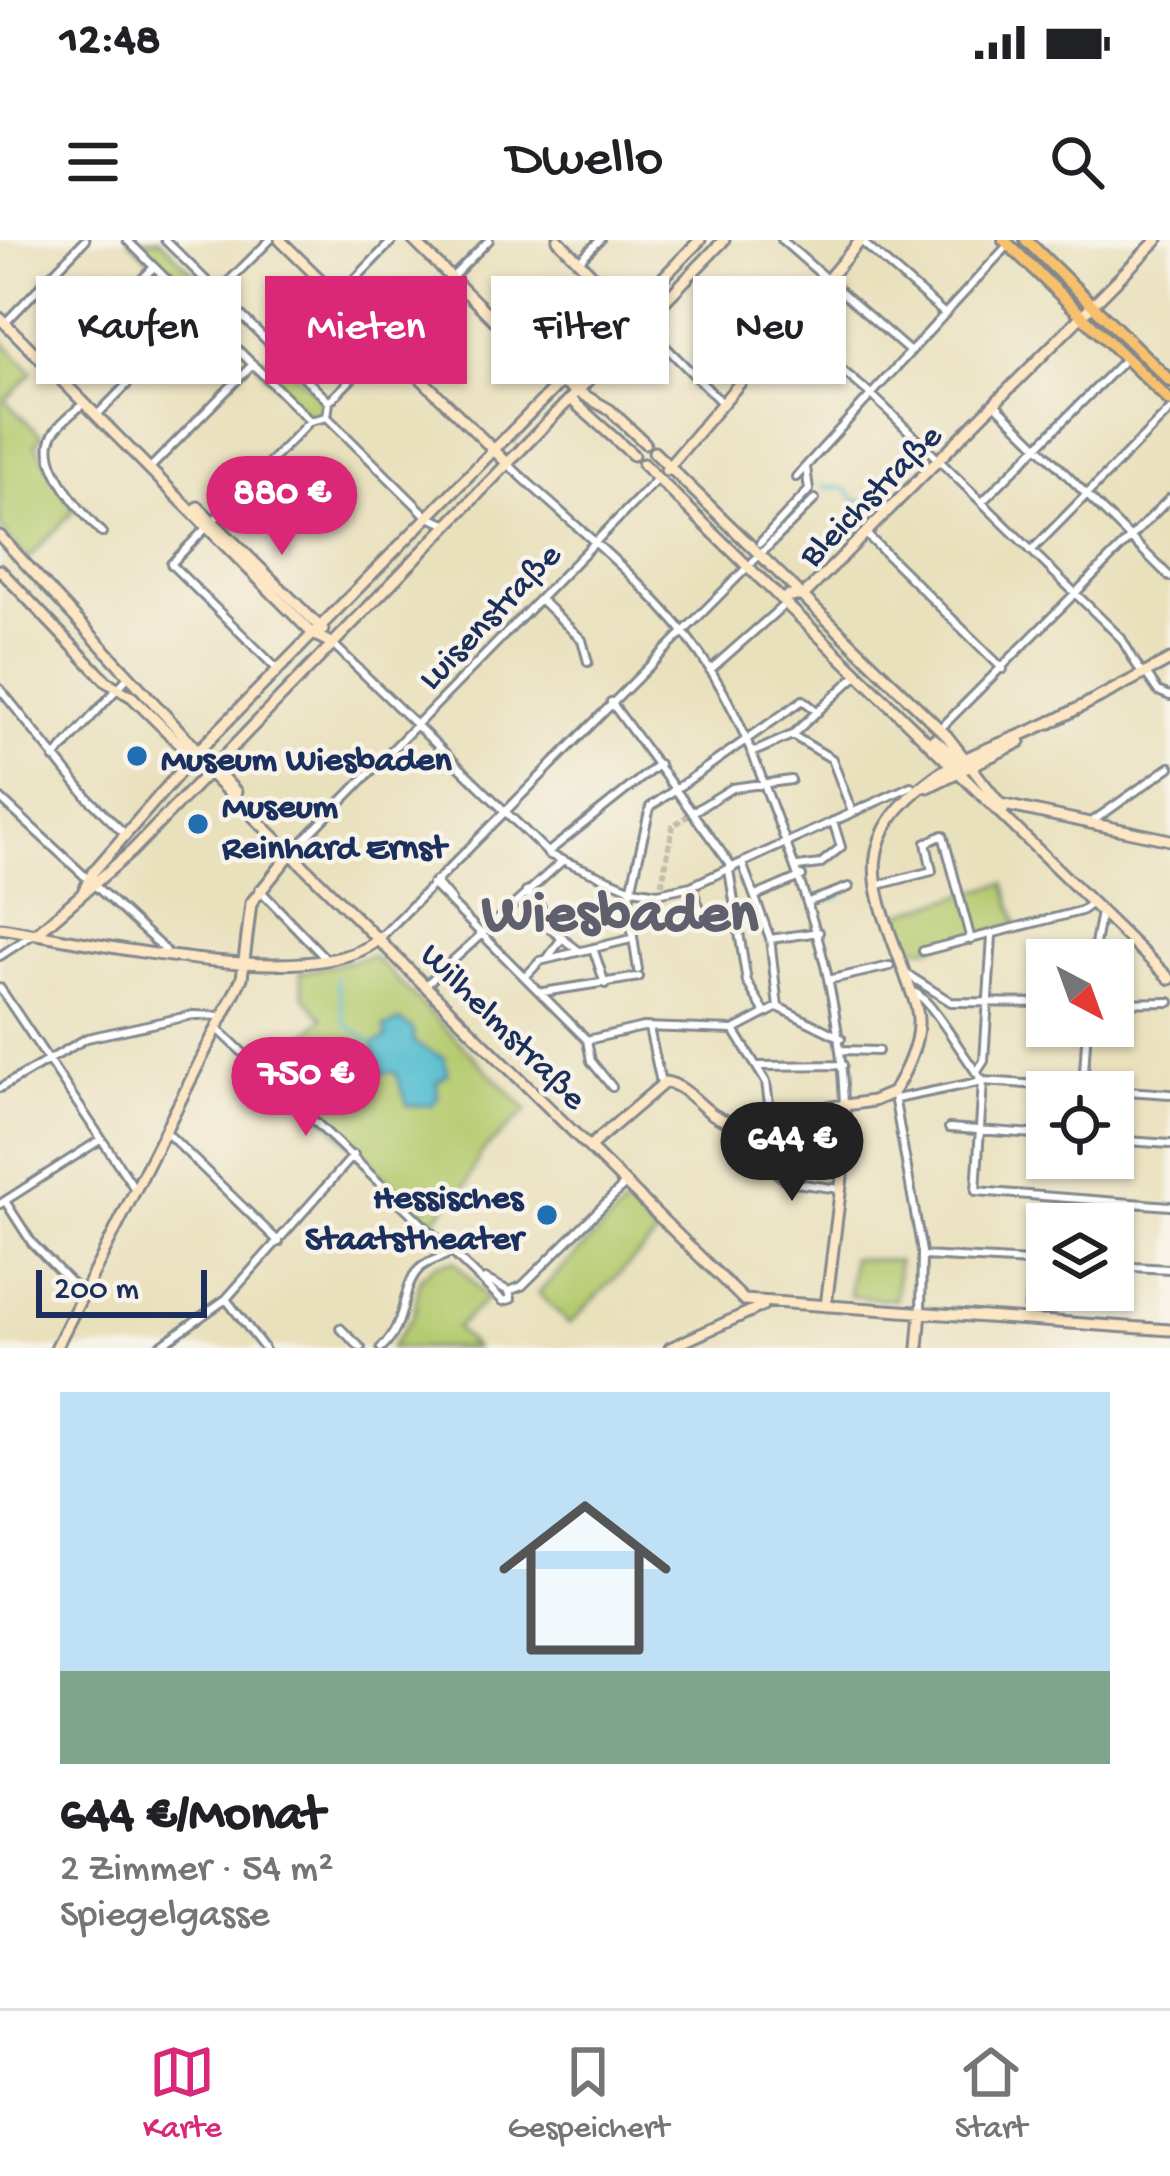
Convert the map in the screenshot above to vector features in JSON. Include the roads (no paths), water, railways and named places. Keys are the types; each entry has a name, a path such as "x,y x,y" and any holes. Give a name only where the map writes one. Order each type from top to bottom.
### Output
{"main road":[{"path":"280,240 317,276"},
{"path":"413,240 451,276"},
{"path":"558,240 593,276"},
{"path":"665,276 700,240"},
{"path":"669,296 724,240"},
{"path":"1026,240 1167,372"},
{"name":"Bleichstraße","path":"777,591 795,599 803,596 1157,240"},
{"name":"Luisenstraße","path":"830,276 861,241"},
{"path":"1006,242 1170,405"},
{"path":"467,292 491,315"},
{"path":"2,321 36,354"},
{"path":"67,384 333,644"},
{"path":"427,384 507,463"},
{"path":"40,934 93,882 196,755 559,384"},
{"path":"562,384 606,408 645,443"},
{"path":"93,882 210,770 582,384"},
{"path":"594,384 606,408"},
{"name":"Luisenstraße","path":"658,478 738,384"},
{"path":"560,408 593,400"},
{"path":"575,404 633,454"},
{"path":"655,452 758,547 940,730 1021,833 1170,979"},
{"path":"643,464 891,704 963,765"},
{"path":"425,520 434,541"},
{"path":"0,536 196,755"},
{"path":"757,572 758,547"},
{"path":"0,570 120,690 196,755"},
{"path":"358,589 361,601 373,603"},
{"path":"912,790 1170,660"},
{"path":"891,682 891,704"},
{"path":"590,1146 661,1082 675,1083 714,1117 730,1121 894,1096 917,1035 912,993 880,913 875,886 880,844 912,790 963,765 987,761 1052,722"},
{"path":"924,734 983,782 999,806 1170,840"},
{"path":"934,777 940,750"},
{"name":"Wilhelmstraße","path":"196,755 590,1146 742,1305"},
{"path":"983,782 987,761"},
{"path":"144,816 153,818 154,827"},
{"path":"56,1348 245,965 247,917 259,889 293,851"},
{"path":"0,928 245,965 357,955 381,937"},
{"path":"826,1306 841,1189 844,1103"},
{"path":"742,1305 785,1304"},
{"path":"670,1348 742,1305 921,1311 1170,1330"},
{"path":"918,1348 921,1311"}],"street":[{"path":"2,321 86,240"},
{"path":"127,240 164,276"},
{"path":"165,240 202,276"},
{"path":"234,276 270,240"},
{"path":"358,276 393,240"},
{"path":"453,276 489,240"},
{"path":"578,261 600,240"},
{"path":"782,240 821,276"},
{"path":"861,241 946,314"},
{"path":"796,477 1006,242"},
{"path":"144,276 154,266"},
{"path":"846,298 910,352"},
{"path":"241,315 329,402"},
{"path":"669,350 722,403"},
{"path":"241,352 310,421"},
{"path":"982,502 1126,358"},
{"path":"152,467 253,364"},
{"path":"846,373 1123,640 1143,673 1170,696"},
{"path":"98,415 128,384"},
{"path":"327,417 329,402 347,384"},
{"path":"85,402 50,443 74,503 102,533"},
{"path":"994,403 1170,578"},
{"path":"1031,551 1170,405"},
{"path":"278,670 171,564 310,421 327,417"},
{"path":"327,417 425,520 450,524"},
{"path":"507,463 681,630 751,734 811,901 832,979 842,1038 844,1103"},
{"path":"381,937 746,562 809,490 806,467"},
{"name":"Luisenstraße","path":"293,851 658,478"},
{"path":"940,730 1170,498"},
{"path":"758,547 814,499"},
{"path":"866,535 1003,669"},
{"path":"540,599 582,640 588,662"},
{"path":"710,670 788,601"},
{"path":"333,644 547,853 660,893 691,886 887,796 912,790"},
{"path":"754,752 792,735 859,673"},
{"path":"54,758 128,677"},
{"path":"0,688 54,758 126,836"},
{"path":"543,992 604,984 638,973 632,939 633,886 648,810 803,700 818,712"},
{"path":"611,702 731,869 747,982 764,1011"},
{"path":"792,735 832,759 852,812"},
{"path":"547,853 659,764"},
{"path":"1090,823 1170,766"},
{"path":"693,812 732,788 791,780"},
{"path":"887,796 899,808"},
{"path":"0,798 166,951"},
{"path":"798,867 820,864 841,847 833,820"},
{"path":"875,886 932,871 926,843 943,836 970,940"},
{"path":"428,984 562,861"},
{"path":"742,863 758,896 770,939 778,1007"},
{"path":"758,896 802,876"},
{"path":"433,882 586,1040 596,1070 612,1087"},
{"path":"691,886 706,923 735,916"},
{"path":"811,901 849,887"},
{"path":"259,889 325,961"},
{"path":"526,892 541,908 541,922 579,951"},
{"path":"923,951 1081,911 1092,903"},
{"path":"1096,939 1101,912"},
{"path":"770,939 819,932"},
{"path":"0,956 40,934"},
{"path":"976,1073 984,1061 992,934"},
{"path":"526,976 547,960 562,938"},
{"path":"547,960 632,939"},
{"path":"592,947 604,984"},
{"path":"832,979 890,966"},
{"path":"905,974 951,1002 1026,1003"},
{"path":"0,988 136,1189"},
{"path":"912,993 923,995 983,1081 978,1192 1170,1206"},
{"path":"1134,1003 1170,1003"},
{"path":"586,1040 649,1028 734,1030 778,1007 842,1038"},
{"path":"0,1088 87,1038 193,1015 222,1016"},
{"path":"217,1028 503,1301 512,1298 509,1291 522,1286 626,1183"},
{"path":"649,1028 661,1082"},
{"path":"734,1030 759,1066 778,1172"},
{"path":"842,1050 878,1051"},
{"path":"759,1066 843,1065"},
{"path":"921,1311 923,1256 894,1096 983,1081 1026,1085"},
{"path":"1134,1092 1170,1094"},
{"path":"949,1128 1026,1133"},
{"path":"165,1131 279,1242"},
{"path":"83,1294 32,1243 2,1202 100,1140"},
{"path":"1134,1141 1170,1144"},
{"path":"157,1348 226,1299 355,1155"},
{"path":"756,1157 791,1183 841,1189"},
{"path":"381,1348 404,1316 413,1276 454,1251"},
{"path":"923,1256 1026,1262"},
{"path":"1134,1267 1170,1269"},
{"path":"226,1299 264,1348"},
{"path":"1028,1311 1028,1319"},
{"path":"340,1328 361,1348"}],"water":[{"path":"401,1021 413,1029 414,1043 444,1058 448,1074 437,1082 438,1098 432,1105 408,1106 395,1072 376,1073 373,1044 386,1038 384,1027"}],"waterway":[{"path":"822,486 847,489 854,500 866,501"},
{"path":"817,903 841,897"},
{"path":"336,978 345,1023 373,1044"}],"tunnel":[{"path":"660,893 673,826 693,812"}],"place":[{"name":"Museum Wiesbaden","path":"137,756"},
{"name":"Museum Reinhard Ernst","path":"198,824"},
{"name":"Hessisches Staatstheater","path":"547,1215"}],"district":[{"name":"Wiesbaden","path":"620,908"}]}
